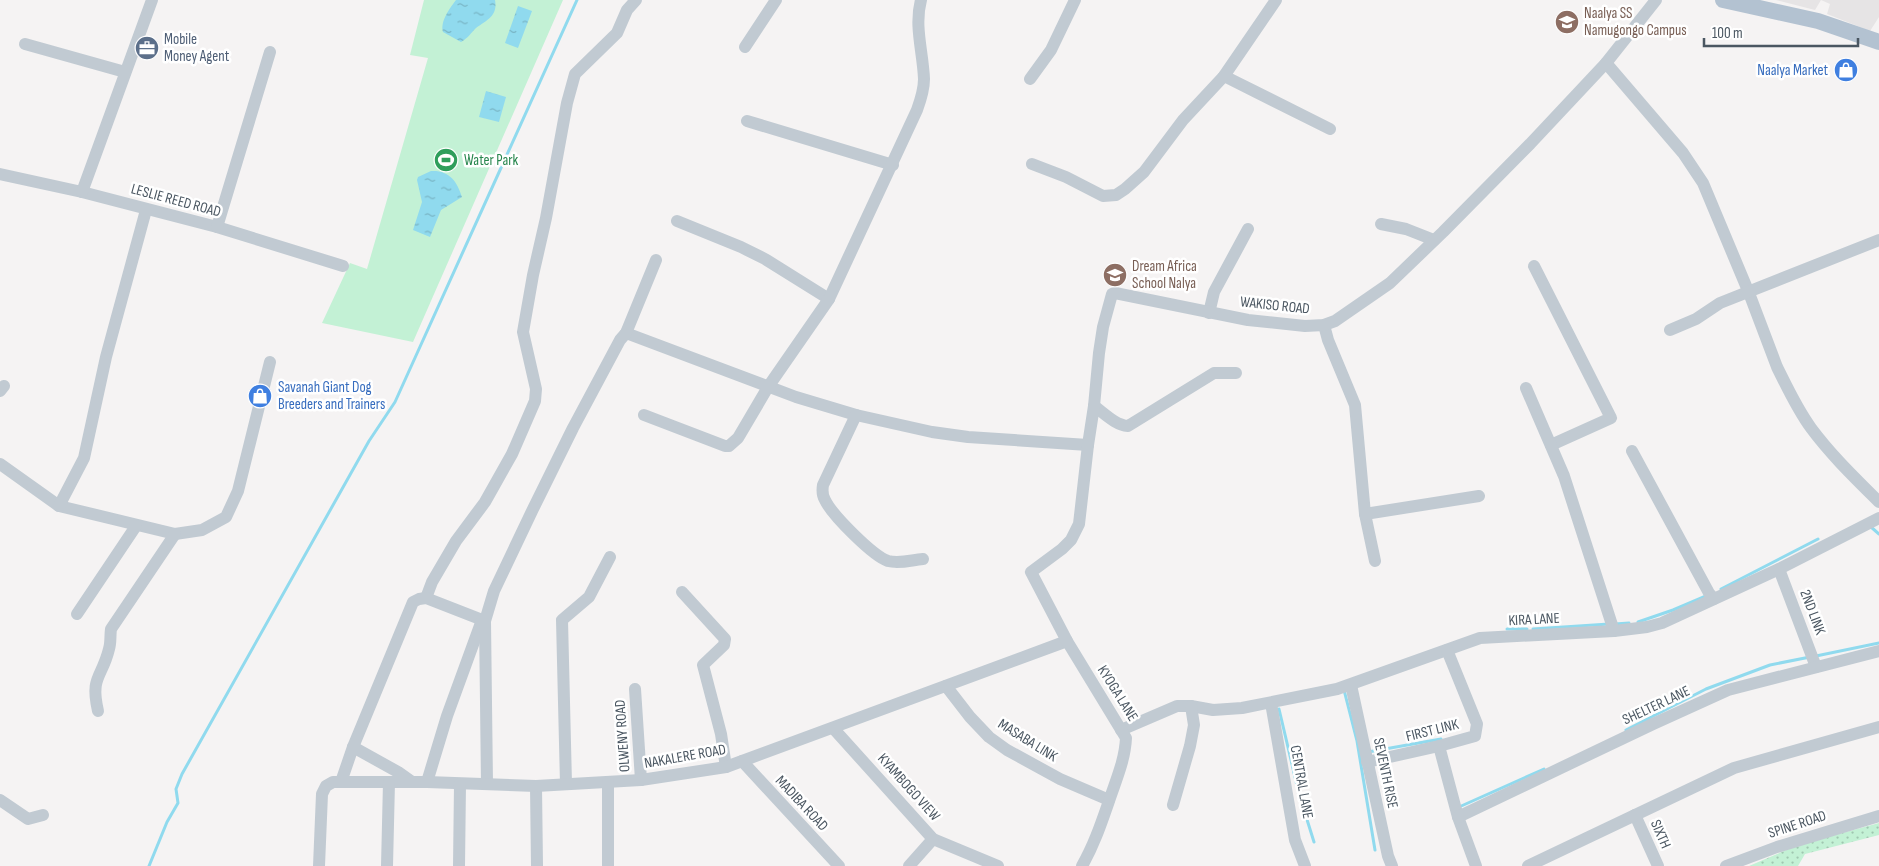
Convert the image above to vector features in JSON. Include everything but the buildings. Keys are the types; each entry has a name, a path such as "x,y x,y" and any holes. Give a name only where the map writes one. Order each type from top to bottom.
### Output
{"main road":[{"path":"1723,0 1818,21 1879,42"}],"street":[{"path":"82,192 152,0"},
{"path":"426,598 432,582 456,541 485,502 512,454 535,401 536,389 523,332 567,103 575,74 617,33 627,10 636,0"},
{"path":"745,46 776,0"},
{"path":"644,415 725,446 730,446 738,438 768,387 829,299 917,110 923,92 924,80 918,19 921,0"},
{"path":"1030,79 1051,50 1075,0"},
{"path":"1032,164 1066,177 1103,196 1116,195 1125,189 1144,172 1183,120 1224,76 1276,0"},
{"name":"WAKISO ROAD","path":"1031,572 1071,540 1079,524 1094,406 1098,353 1112,294 1115,293 1248,320 1305,326 1336,321 1390,283 1434,240 1606,63 1656,0"},
{"path":"25,44 125,72"},
{"path":"217,227 270,52"},
{"path":"1606,63 1692,165 1714,206 1777,367 1803,416 1824,445 1879,502"},
{"path":"1224,76 1330,129"},
{"path":"747,121 893,165"},
{"name":"LESLIE REED ROAD","path":"0,174 82,192 217,227 343,266"},
{"path":"59,506 84,458 106,357 146,210"},
{"path":"677,221 757,255 829,299"},
{"path":"1381,224 1406,229 1434,240"},
{"path":"1209,312 1214,292 1248,229"},
{"path":"1670,330 1696,319 1720,304 1879,240"},
{"path":"428,782 448,716 494,592 569,436 620,340 626,333 656,260"},
{"path":"1534,266 1611,418 1550,446"},
{"path":"1324,324 1328,340 1355,405 1364,514 1375,561"},
{"path":"626,333 796,397 856,415 932,432 968,437 1088,445"},
{"path":"0,464 59,506 175,534 202,530 226,517 238,491 270,362"},
{"path":"1094,406 1122,426 1128,426 1214,373 1236,373"},
{"path":"1526,388 1564,476 1613,626"},
{"path":"856,415 823,485 822,492 825,501 831,511 866,546 884,559 899,563 923,558"},
{"path":"1632,452 1711,596"},
{"path":"1364,514 1479,496"},
{"name":"KIRA LANE","path":"1122,730 1177,706 1191,706 1214,710 1242,708 1352,685 1474,640 1613,626 1647,627 1662,623 1711,596 1779,568 1878,520"},
{"path":"77,614 136,526"},
{"path":"98,711 94,694 96,680 110,647 110,629 175,534"},
{"path":"566,784 562,620 589,597 610,557"},
{"name":"2ND LINK","path":"1779,568 1814,660"},
{"name":"KYOGA LANE","path":"1031,572 1067,641 1126,738 1126,752 1096,840 1082,866"},
{"path":"682,592 725,639 724,645 705,662 703,669 716,709 726,767"},
{"path":"319,866 323,789 330,784 341,782 353,747 413,602 426,598 483,621"},
{"path":"483,621 487,784"},
{"name":"NAKALERE ROAD","path":"341,782 428,782 536,786 641,780 726,767 1067,641"},
{"name":"FIRST LINK","path":"1367,762 1474,736 1477,724 1447,650"},
{"name":"SHELTER LANE","path":"1458,817 1728,690 1814,660 1879,651"},
{"name":"SEVENTH RISE","path":"1352,685 1367,762 1388,856 1392,866"},
{"name":"MASABA LINK","path":"946,686 970,717 989,737 1007,750 1060,779 1109,800"},
{"name":"OLWENY ROAD","path":"635,689 641,780"},
{"name":"CENTRAL LANE","path":"1271,703 1295,840 1305,866"},
{"path":"1173,805 1194,725 1191,706"},
{"path":"1528,866 1734,768 1879,727"},
{"name":"KYAMBOGO VIEW","path":"833,728 933,839 998,866"},
{"path":"1438,746 1458,817 1476,866"},
{"path":"353,747 412,782"},
{"name":"MADIBA ROAD","path":"742,761 839,866"},
{"path":"387,866 389,782"},
{"path":"608,782 608,866"},
{"path":"459,866 460,784"},
{"path":"536,786 536,866"},
{"path":"0,800 28,819 43,814"},
{"name":"SIXTH","path":"1635,815 1658,866"},
{"name":"SPINE ROAD","path":"1726,866 1777,847 1879,816"},
{"path":"909,866 933,839"}],"shaded area":[{"path":"1776,0 1821,0 1815,10"},
{"path":"1821,0 1879,0 1879,17 1870,31 1827,14 1830,4"}],"green space":[{"name":"Water Park","path":"424,0 563,0 413,342 322,323 350,263 367,269 428,58 410,55"},
{"path":"1879,823 1879,835 1805,854 1798,866 1749,866 1798,845"}],"water":[{"path":"456,0 495,0 495,10 491,17 461,42 443,32 442,28 446,15"},
{"path":"518,6 532,11 518,48 505,43"},
{"path":"486,91 506,97 499,122 479,117"},
{"path":"431,171 443,172 455,181 462,197 441,210 430,237 413,230 422,202 417,180 418,177"}],"waterway":[{"path":"149,866 167,822 178,803 176,789 182,774 369,441 395,402 577,0"},
{"path":"1871,527 1879,534"},
{"path":"1721,589 1818,539"},
{"path":"1638,622 1706,596"},
{"path":"1615,624 1629,623"},
{"path":"1533,629 1609,624"},
{"path":"1507,629 1527,629"},
{"path":"1816,656 1879,643"},
{"path":"1626,730 1706,689 1770,665 1810,657"},
{"path":"1344,690 1357,741 1375,850"},
{"path":"1279,709 1299,794 1314,842"},
{"path":"1368,752 1441,739"},
{"path":"1459,807 1544,769"}],"place":[{"name":"Naalya SS Namugongo Campus","path":"1567,22"},
{"name":"Mobile Money Agent","path":"147,48"},
{"name":"Naalya Market","path":"1846,70"},
{"name":"Water Park","path":"446,160"},
{"name":"Dream Africa School Nalya","path":"1115,275"},
{"name":"Savanah Giant Dog Breeders and Trainers","path":"260,396"}]}
